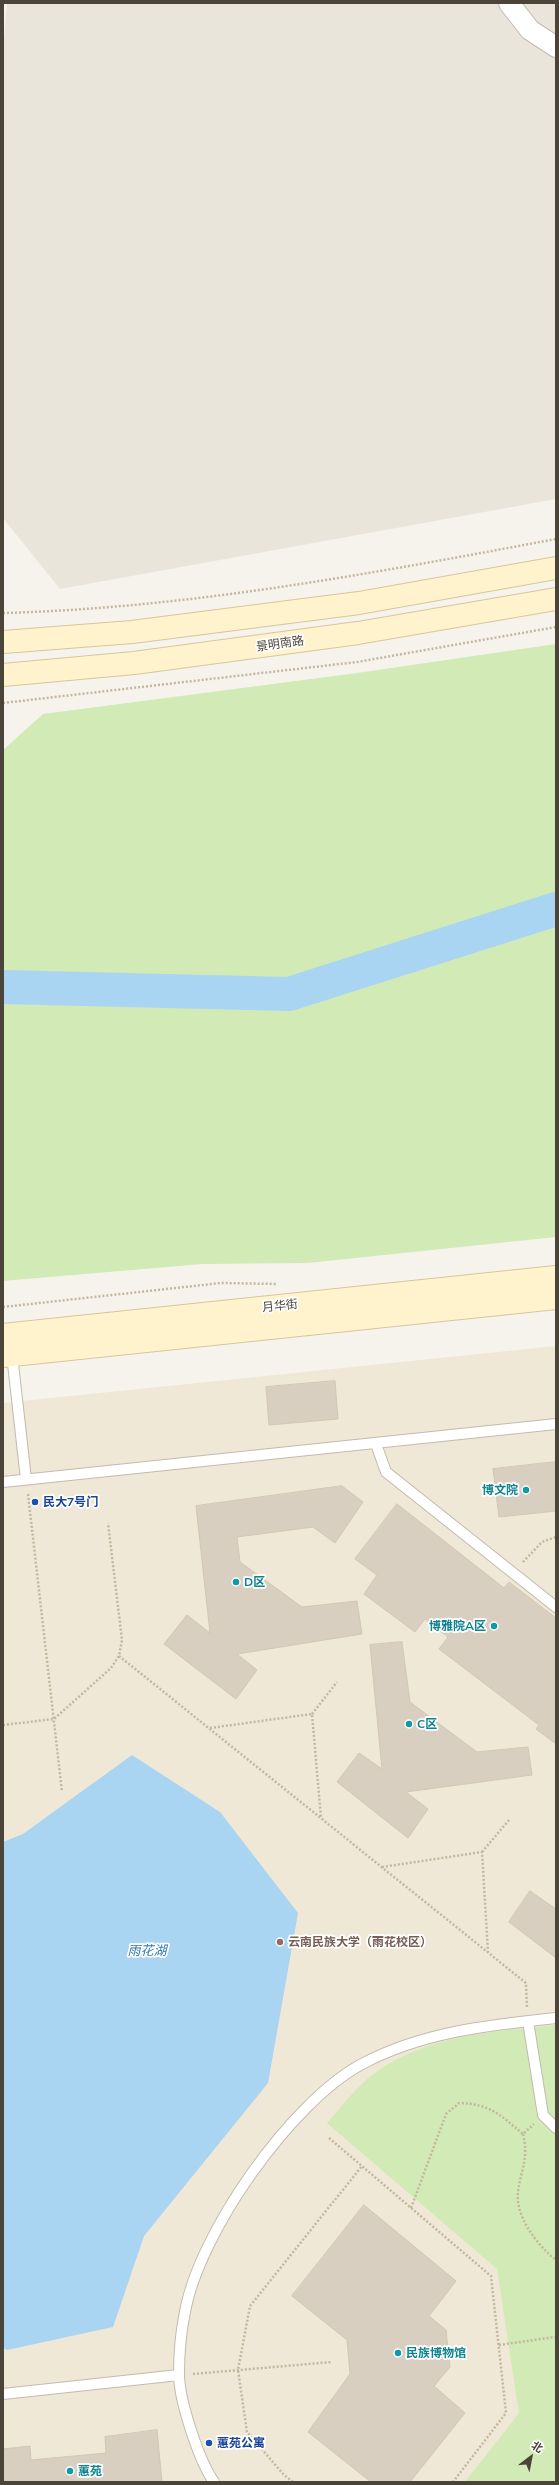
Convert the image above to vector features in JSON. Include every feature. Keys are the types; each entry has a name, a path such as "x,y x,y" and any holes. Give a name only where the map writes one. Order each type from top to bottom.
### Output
{"street":[{"path":"510,3 530,30 556,47"},
{"path":"3,642 132,632 359,603 556,568"},
{"name":"景明南路","path":"3,675 134,663 358,633 556,599"},
{"name":"月华街","path":"3,1335 556,1277"},
{"name":"月华街","path":"8,1356 556,1298"}],"lane":[{"path":"8,1356 26,1479"},
{"path":"3,1482 556,1424"},
{"path":"376,1444 386,1472 556,1607"},
{"path":"214,2482 191,2432 179,2375 185,2311 203,2254 235,2200 271,2146 310,2102 361,2064 420,2039 459,2030 556,2018"},
{"path":"528,2021 543,2115 556,2128"},
{"path":"3,2394 179,2375"}],"path":[{"path":"3,613 128,606 359,576 556,539"},
{"path":"3,703 357,662 556,627"},
{"path":"3,1307 221,1283 282,1284"},
{"path":"26,1479 62,1792"},
{"path":"3,1725 54,1719 111,1668 119,1656 122,1640 108,1523"},
{"path":"513,1574 542,1542 556,1537"},
{"path":"119,1656 526,1983 528,2021"},
{"path":"321,1818 312,1714 337,1682"},
{"path":"210,1728 312,1714"},
{"path":"382,1867 482,1852 509,1820"},
{"path":"482,1852 488,1952"},
{"path":"411,2208 446,2114 459,2103 479,2104 498,2113 523,2134 527,2150 517,2194 520,2208 526,2225 556,2260"},
{"path":"523,2134 543,2115"},
{"path":"329,2138 491,2276 506,2412 453,2481 457,2482"},
{"path":"293,2482 284,2475 247,2432 238,2370 250,2306 362,2166"},
{"path":"499,2345 556,2336 556,2342"},
{"path":"179,2375 332,2362"}],"shaded area":[{"path":"7,3 556,3 556,499 60,589 3,518 3,52"},
{"name":"云南民族大学（雨花校区）","path":"556,1346 556,2482 3,2482 3,1403"}],"green space":[{"path":"556,644 556,1237 308,1263 202,1264 3,1281 3,750 43,714 357,673"},
{"path":"556,2025 556,2482 465,2482 519,2413 497,2269 327,2123 368,2078 396,2060 417,2050 462,2037"}],"water":[{"name":"雨花湖","path":"132,1755 220,1812 298,1913 268,2083 144,2236 113,2327 7,2350 3,2348 3,1842 23,1834"}],"building":[{"path":"335,1381 338,1419 269,1425 266,1387"},
{"name":"博文院","path":"556,1462 556,1511 499,1517 493,1469"},
{"name":"D区","path":"342,1486 363,1502 335,1543 313,1527 237,1537 240,1562 302,1607 357,1601 362,1634 237,1654 257,1670 236,1699 164,1644 187,1615 210,1633 196,1506"},
{"name":"博雅院A区","path":"397,1504 504,1588 509,1582 556,1618 556,1744 536,1729 539,1725 439,1649 448,1637 425,1619 415,1632 364,1594 377,1575 355,1559"},
{"name":"C区","path":"402,1642 410,1702 477,1752 528,1747 532,1775 406,1792 428,1809 408,1838 337,1782 359,1753 382,1769 370,1645"},
{"path":"530,1891 556,1909 556,1958 509,1922"},
{"name":"民族博物馆","path":"364,2205 456,2281 429,2316 446,2330 450,2367 434,2386 465,2413 410,2482 371,2482 308,2432 350,2374 347,2340 292,2296"},
{"path":"157,2430 162,2482 3,2482 3,2449 30,2446 31,2460 106,2453 105,2437"}],"waterway":[{"path":"3,987 289,994 556,909"}],"place":[{"name":"博文院","path":"526,1490"},
{"name":"民大7号门","path":"35,1502"},
{"name":"D区","path":"236,1582"},
{"name":"博雅院A区","path":"494,1626"},
{"name":"C区","path":"409,1724"},
{"name":"云南民族大学（雨花校区）","path":"280,1942"},
{"name":"民族博物馆","path":"398,2353"},
{"name":"蕙苑公寓","path":"209,2443"},
{"name":"蕙苑","path":"70,2471"}]}
